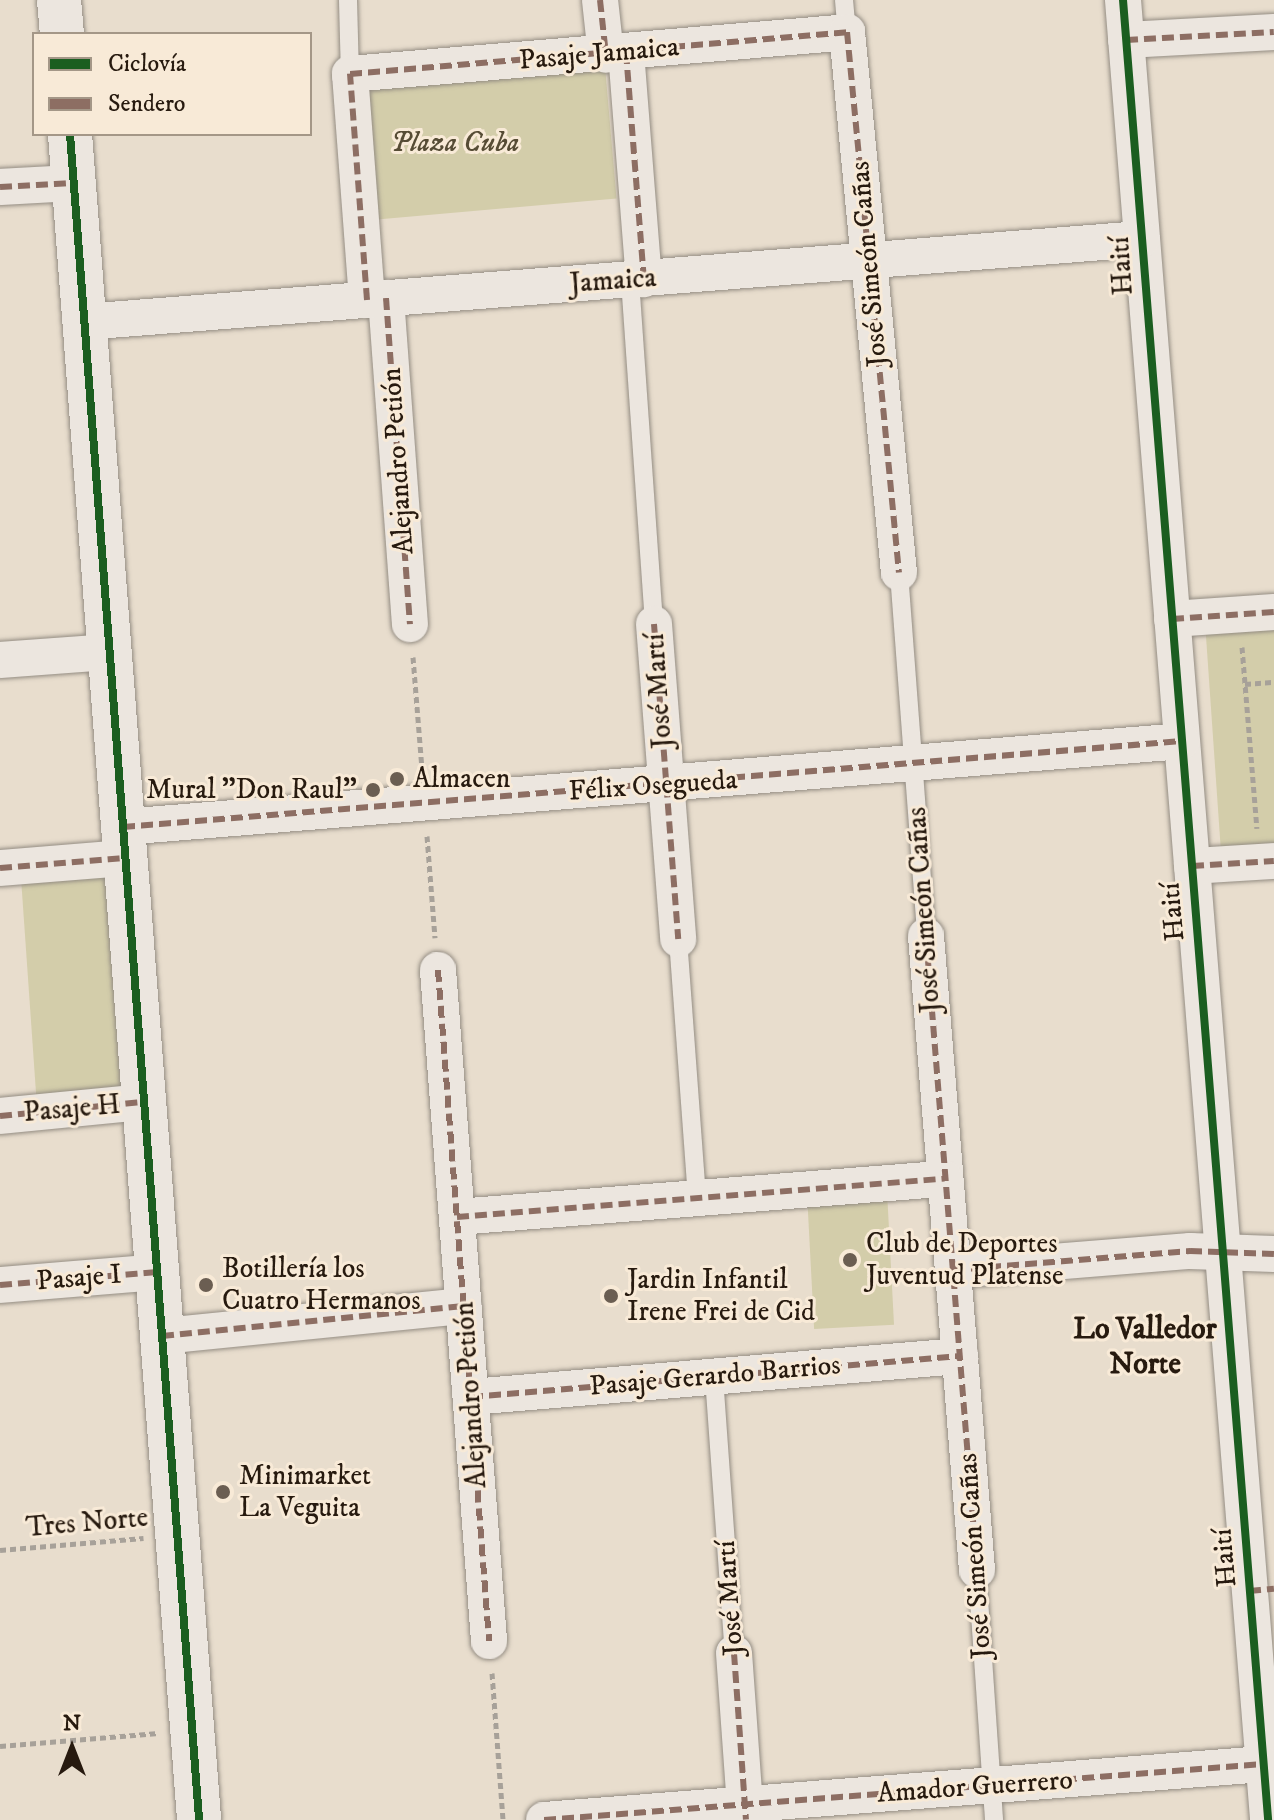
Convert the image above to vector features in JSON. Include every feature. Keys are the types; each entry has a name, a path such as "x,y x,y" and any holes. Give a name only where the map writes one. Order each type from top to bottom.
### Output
{"street":[{"path":"59,0 62,32"},
{"name":"José Martí","path":"600,0 616,54 637,279"},
{"name":"Haití","path":"1123,0 1223,1253 1262,1590 1263,1764 1268,1820"},
{"name":"Pasaje Jamaica","path":"350,74 616,54 846,16"},
{"name":"José Simeón Cañas","path":"846,16 899,573"},
{"path":"1126,40 1274,32"},
{"name":"Alejandro Petión","path":"350,74 377,299 410,624"},
{"path":"70,136 199,1820"},
{"path":"0,187 73,183"},
{"name":"Jamaica","path":"84,322 1142,239"},
{"path":"1172,619 1257,613"},
{"name":"José Martí","path":"654,624 678,939"},
{"path":"0,660 110,652"},
{"name":"Félix Osegueda","path":"0,868 124,842 667,785 1182,741"},
{"path":"1192,866 1267,862"},
{"name":"José Simeón Cañas","path":"926,936 977,1570"},
{"name":"Alejandro Petión","path":"438,970 489,1641"},
{"name":"Pasaje H","path":"0,1116 144,1102"},
{"path":"457,1217 945,1179"},
{"path":"953,1270 1190,1251 1274,1254"},
{"name":"Pasaje I","path":"0,1285 157,1272"},
{"path":"162,1336 464,1306"},
{"name":"Pasaje Gerardo Barrios","path":"471,1397 960,1356"},
{"name":"José Martí","path":"734,1653 745,1812"},
{"name":"Amador Guerrero","path":"544,1820 992,1803 1263,1764"}],"lane":[{"name":"Alejandro Petión","path":"348,0 350,74"},
{"name":"José Martí","path":"637,279 654,624"},
{"name":"José Simeón Cañas","path":"899,573 926,936"},
{"name":"José Martí","path":"678,939 697,1198"},
{"name":"José Martí","path":"714,1377 734,1653"},
{"name":"José Simeón Cañas","path":"977,1570 992,1803"}],"path":[{"path":"1257,613 1245,684 1267,862"},
{"path":"1245,684 1274,682"},
{"path":"489,1641 503,1820"},
{"path":"0,1746 193,1731"}],"green space":[{"name":"Plaza Cuba","path":"605,67 617,198 374,220 363,88"},
{"path":"1274,618 1274,848 1221,852 1205,622"},
{"path":"106,875 121,1092 36,1098 21,881"},
{"name":"Club de Deportes Juventud Platense","path":"887,1191 894,1325 814,1329 807,1195"}],"marked path":[{"path":"600,0 606,55"},
{"path":"367,300 350,74 847,32 899,573"},
{"path":"1126,40 1274,32"},
{"path":"626,52 644,279"},
{"path":"0,187 73,183"},
{"path":"386,298 410,624"},
{"path":"1172,619 1274,612"},
{"path":"654,624 678,939"},
{"path":"123,827 1182,741"},
{"path":"0,868 125,858"},
{"path":"1192,866 1274,861"},
{"path":"926,936 977,1570"},
{"path":"438,970 489,1641"},
{"path":"0,1116 144,1102"},
{"path":"457,1217 945,1179"},
{"path":"953,1270 1190,1251 1274,1254"},
{"path":"0,1285 157,1272"},
{"path":"162,1336 464,1306"},
{"path":"471,1397 960,1356"},
{"path":"1249,1591 1274,1589"},
{"path":"734,1653 746,1820"},
{"path":"544,1820 1263,1764"}],"cycle path":[{"path":"1123,0 1268,1820"},
{"path":"70,136 199,1820"}],"place":[{"name":"Almacen","path":"397,779"},
{"name":"Mural \"Don Raul\"","path":"373,790"},
{"name":"Club de Deportes Juventud Platense","path":"850,1260"},
{"name":"Botillería los Cuatro Hermanos","path":"206,1285"},
{"name":"Jardin Infantil Irene Frei de Cid","path":"611,1296"},
{"name":"Minimarket La Veguita","path":"223,1492"}],"district":[{"name":"Lo Valledor Norte","path":"1145,1347"}]}
